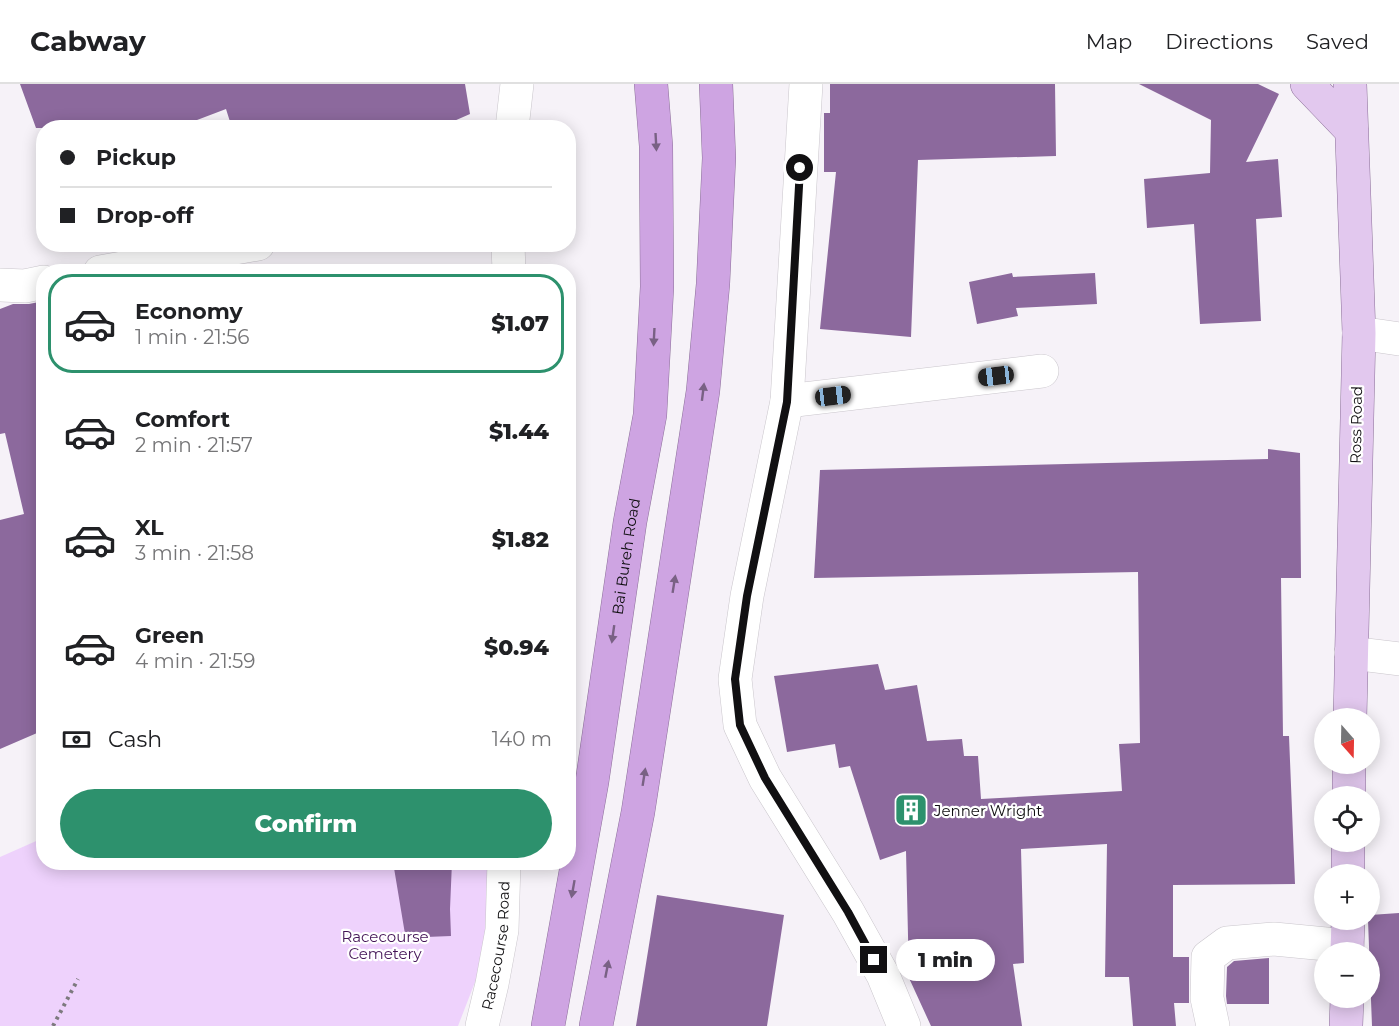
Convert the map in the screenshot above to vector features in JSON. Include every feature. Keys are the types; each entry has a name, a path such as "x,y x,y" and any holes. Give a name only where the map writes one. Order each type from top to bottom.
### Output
{"highway":[{"name":"Bai Bureh Road","path":"548,1026 592,783 630,522 650,415 657,287 656,146 651,84"},
{"path":"596,1026 638,812 703,391 719,158 716,84"}],"main road":[{"path":"1307,84 1352,131"},
{"name":"Ross Road","path":"1350,84 1359,333 1350,708"},
{"path":"1346,1026 1347,1008"}],"street":[{"path":"514,120 517,84"},
{"path":"806,84 787,402 747,596 735,679 740,725 765,778 853,921 883,975 904,1026"},
{"path":"145,264 213,252"},
{"path":"0,285 36,283"},
{"path":"1359,333 1399,339"},
{"path":"787,402 1042,371"},
{"path":"1350,653 1399,659"},
{"name":"Racecourse Road","path":"482,1026 502,930 504,870"},
{"path":"1213,1026 1207,998 1208,957 1227,943 1274,939 1347,939"}],"path":[{"path":"53,1026 78,979"}],"green space":[{"name":"Racecourse Cemetery","path":"36,841 36,870 497,870 499,920 458,1026 0,1026 0,857"}],"building":[{"path":"20,84 465,84 470,114 456,120 229,120 226,109 197,120 36,120 36,128"},
{"path":"830,84 1055,84 1056,156 918,160 911,337 820,329 836,172 824,172 824,113 830,113"},
{"path":"1139,84 1258,84 1279,94 1246,162 1278,159 1282,217 1256,219 1261,321 1200,324 1194,224 1147,228 1144,179 1210,173 1211,120"},
{"path":"1012,273 1013,277 1095,273 1097,304 1016,308 1018,316 977,324 969,282"},
{"path":"36,303 36,733 0,749 0,520 24,514 5,433 0,434 0,309 13,304"},
{"path":"1268,449 1300,453 1301,578 1281,578 1283,736 1289,736 1295,884 1173,885 1173,957 1189,957 1189,1003 1174,1003 1176,1026 1133,1026 1129,977 1105,977 1107,844 1021,849 1024,963 1013,964 1022,1026 931,1026 909,978 906,851 880,860 850,766 839,768 835,744 787,752 774,676 878,664 885,690 917,685 927,741 962,739 964,756 978,756 981,799 1122,791 1119,744 1140,743 1138,572 814,578 820,470 1268,459"},
{"path":"394,870 452,870 451,936 406,940"},
{"path":"657,895 784,915 767,1026 636,1026"},
{"path":"1399,913 1399,1026 1372,1026 1371,1008 1380,1008 1380,942 1369,942 1368,930 1380,930 1380,914"},
{"path":"1269,958 1269,1004 1227,1004 1227,967 1234,961"}],"place":[{"name":"Jenner Wright","path":"911,810"}],"route":[{"path":"800,168 787,402 747,596 735,679 740,725 765,778 848,912 874,960"}]}
